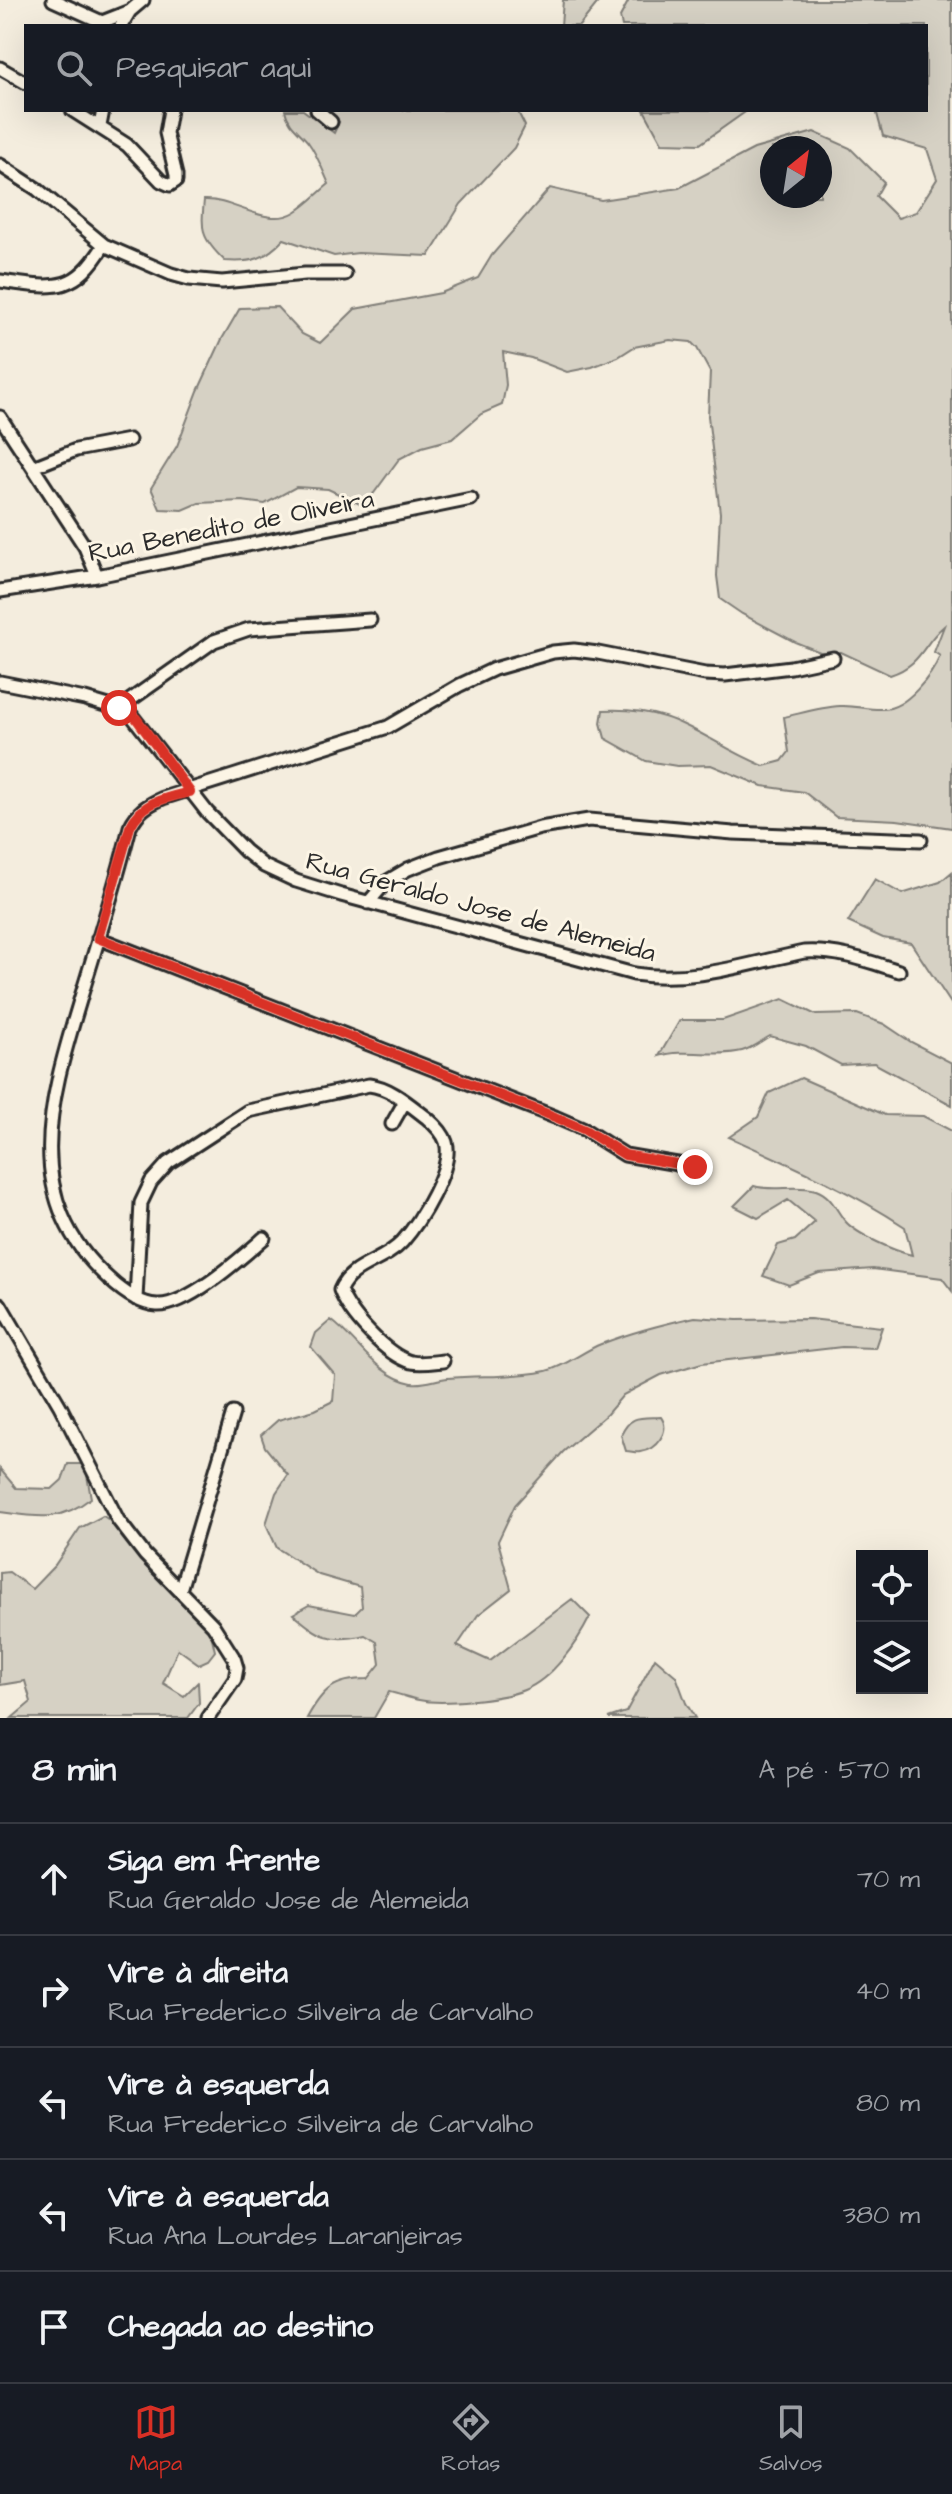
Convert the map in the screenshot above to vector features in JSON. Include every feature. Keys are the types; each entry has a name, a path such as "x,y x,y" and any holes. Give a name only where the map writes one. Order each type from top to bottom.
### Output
{"street":[{"path":"53,0 106,24 143,0"},
{"path":"122,24 130,11"},
{"path":"0,68 24,82"},
{"path":"76,112 127,145 161,181 170,185 176,181 176,175 166,133 170,112"},
{"path":"100,126 103,112"},
{"path":"319,112 331,122"},
{"path":"0,165 37,189 104,245 147,265 189,279 205,282 345,274"},
{"path":"0,281 41,285 72,282 93,264 104,245"},
{"path":"0,417 85,547 97,576"},
{"path":"33,467 76,450 129,440"},
{"name":"Rua Benedito de Oliveira","path":"0,591 97,576 471,499"},
{"path":"0,682 119,708 214,641 231,634 249,629 370,620"},
{"path":"264,1238 186,1296 169,1304 155,1305 136,1299 109,1279 91,1260 65,1223 54,1190 48,1155 50,1119 58,1077 136,815 153,802 388,727 483,675 553,652 574,650 598,653 715,675 749,673 833,658"},
{"name":"Rua Geraldo Jose de Alemeida","path":"119,708 136,718 190,792 231,839 264,866 296,881 634,974 661,978 689,977 823,951 899,971"},
{"path":"368,903 386,882 439,857 540,828 589,820 733,833 921,840"},
{"path":"98,938 555,1117 585,1130 625,1155 695,1167"},
{"path":"136,1299 141,1203 159,1172 181,1153 248,1111 369,1085 381,1086 437,1127 446,1142 447,1155 441,1179 402,1242 378,1260 353,1271 340,1290 345,1303 357,1318 397,1356 420,1363 443,1361"},
{"path":"392,1124 404,1103"},
{"path":"0,1304 60,1406 118,1520 145,1555 213,1625 234,1658 237,1668 235,1679 208,1718"},
{"path":"180,1590 233,1413"}],"shaded area":[{"path":"563,0 600,0 581,24 561,24"},
{"path":"629,0 952,0 952,828 897,820 836,817 804,792 762,786 711,765 677,766 646,761 605,738 601,723 603,710 651,713 688,727 764,766 782,761 789,752 784,717 845,706 892,708 917,690 940,656 934,652 944,626 916,659 890,675 841,652 820,652 795,642 720,599 717,576 720,513 708,416 710,372 691,342 670,340 634,347 592,367 567,372 531,358 503,352 506,385 502,405 481,414 452,439 422,447 399,459 374,493 360,504 328,489 296,487 265,504 242,501 199,503 183,510 160,509 151,488 177,446 198,391 240,308 277,307 302,334 320,343 355,309 441,293 478,278 492,255 550,188 601,200 679,188 760,147 760,208 832,208 832,140 850,148 884,182 876,196 898,218 916,212 937,179 927,149 883,136 877,112 928,112 928,24 622,24 620,17"},
{"path":"285,112 306,112 334,133 339,122 326,112 518,112 525,126 514,148 461,204 429,256 358,253 334,256 284,239 258,258 225,261 204,234 204,200 227,203 262,215 284,216 295,212 329,184 308,142"},
{"path":"645,112 745,112 700,144 662,143"},
{"path":"814,132 823,136 800,136"},
{"path":"952,872 952,1005 911,943 883,938 848,922 875,879 902,894 940,882"},
{"path":"783,999 816,1015 857,1014 884,1024 952,1063 952,1105 874,1063 841,1065 806,1046 770,1036 749,1049 732,1053 659,1056 680,1020 723,1020"},
{"path":"801,1078 885,1115 923,1116 952,1131 952,1291 942,1278 873,1269 819,1273 789,1285 763,1276 778,1245 795,1240 815,1222 788,1200 758,1218 734,1206 754,1186 821,1192 845,1221 858,1231 912,1255 905,1227 841,1189 729,1137 758,1117 769,1093"},
{"path":"695,1317 810,1319 882,1327 875,1348 842,1347 702,1363 661,1375 623,1395 607,1414 563,1452 515,1505 498,1541 511,1589 478,1615 457,1646 490,1661 572,1599 590,1617 563,1659 534,1685 502,1696 456,1701 419,1700 389,1692 374,1718 307,1718 324,1693 346,1681 368,1679 380,1664 377,1642 365,1635 343,1638 326,1636 293,1614 309,1605 355,1614 362,1607 360,1587 319,1575 277,1548 266,1524 276,1493 288,1475 265,1447 261,1435 278,1420 315,1410 333,1401 335,1375 311,1347 316,1333 331,1320 388,1373 412,1383 425,1383 448,1378 510,1376 546,1371 613,1340"},
{"path":"661,1417 663,1434 656,1444 640,1452 626,1451 621,1435 629,1423 637,1418"},
{"path":"68,1464 85,1464 91,1498 58,1515 0,1512 0,1469 16,1488 52,1489 62,1480"},
{"path":"103,1516 122,1528 209,1625 215,1651 208,1660 199,1664 178,1649 163,1683 184,1696 198,1682 199,1703 188,1718 12,1718 31,1702 25,1681 0,1685 0,1573 9,1572 32,1589 55,1565 80,1528"},
{"path":"655,1658 676,1676 695,1718 608,1718 626,1712"}],"route":[{"path":"119,708 136,718 190,792 153,802 136,815 98,938 555,1117 585,1130 625,1155 695,1167"}]}
